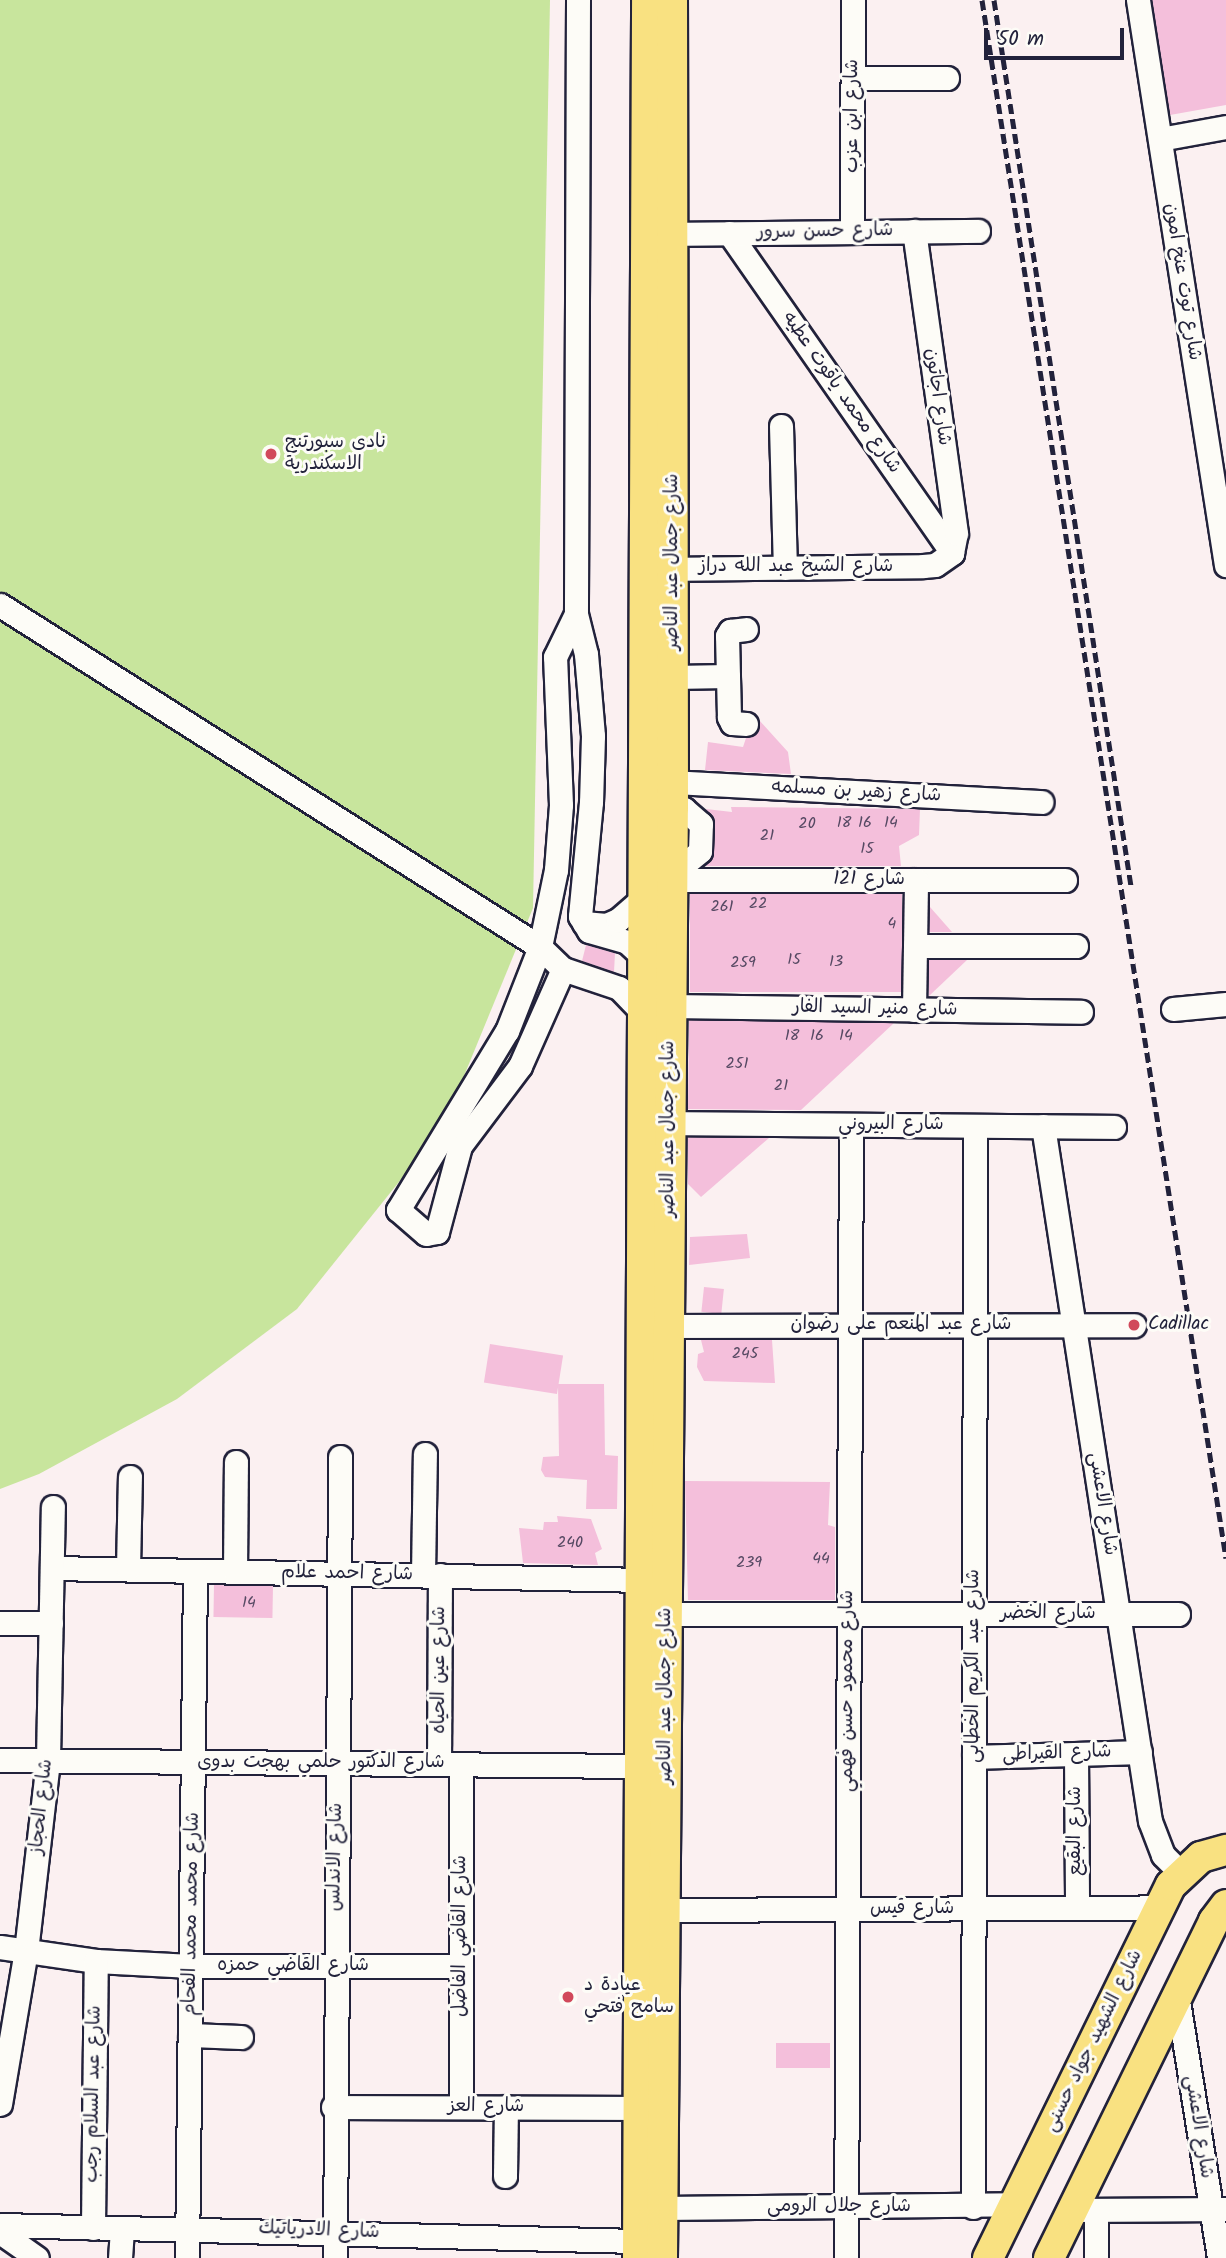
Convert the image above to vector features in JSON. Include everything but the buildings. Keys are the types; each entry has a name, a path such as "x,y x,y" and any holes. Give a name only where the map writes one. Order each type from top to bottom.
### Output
{"main road":[{"name":"شارع جمال عبد الناصر","path":"646,0 659,569 673,677 672,877 657,958 643,1580 639,2108 646,2252"},
{"name":"شارع جمال عبد الناصر","path":"657,958 644,897 672,234 672,0"},
{"name":"شارع جمال عبد الناصر","path":"646,2252 662,2208 669,1123 657,1010"},
{"name":"شارع الشهيد جواد حسنى","path":"988,2258 1159,1907 1181,1872 1201,1857 1226,1850"},
{"path":"1049,2258 1084,2210 1177,1995 1214,1921 1226,1905"}],"street":[{"path":"578,0 576,614 586,654 593,736 581,923 589,931 627,942 657,958"},
{"name":"شارع ابن عزب","path":"852,232 853,0"},
{"name":"شارع توت عنخ امون","path":"1138,0 1226,565"},
{"path":"853,78 947,78"},
{"path":"1160,139 1226,127"},
{"name":"شارع اجاتون","path":"914,231 956,533 949,556"},
{"name":"شارع حسن سرور","path":"672,234 978,231"},
{"name":"شارع محمد ياقوت عطيه","path":"729,233 949,556"},
{"path":"781,426 785,568"},
{"name":"شارع الشيخ عبد الله دراز","path":"659,569 923,566 949,556"},
{"path":"0,605 540,947 573,974 619,989 657,1010"},
{"path":"573,974 520,1066 460,1146 437,1232 426,1234 398,1210 507,1031 540,947 556,870 561,805 555,657 576,614"},
{"path":"746,629 728,633 730,720 746,724"},
{"path":"673,677 728,676"},
{"path":"559,740 575,728 593,736"},
{"name":"شارع زهير بن مسلمه","path":"672,795 1041,802"},
{"name":"شارع 121","path":"672,877 1065,880"},
{"path":"915,1010 916,880"},
{"path":"581,923 606,925 628,915 644,897"},
{"path":"915,946 1076,946"},
{"path":"1173,1009 1224,1000"},
{"name":"شارع منير السيد الفار","path":"657,1010 1081,1012"},
{"name":"شارع البيروني","path":"669,1123 1114,1127"},
{"name":"شارع محمود حسن فهمي","path":"846,2258 850,1125"},
{"name":"شارع عبد الكريم الخطابى","path":"973,2207 975,1126"},
{"name":"شارع الاعشى","path":"1044,1126 1152,1833 1163,1855 1181,1872"},
{"name":"شارع عبد المنعم على رضوان","path":"668,1326 1134,1325"},
{"name":"شارع عين الحياه","path":"425,1454 431,1575 450,1764"},
{"name":"شارع الاندلس","path":"335,2258 333,2107 340,1457"},
{"path":"235,1572 236,1462"},
{"path":"128,1569 130,1477"},
{"name":"شارع الحجاز","path":"0,2105 26,1951 48,1760 53,1507"},
{"name":"شارع احمد علام","path":"52,1568 643,1580"},
{"name":"شارع محمد محمد الفحام","path":"187,2258 195,1762 195,1571"},
{"name":"شارع الخضر","path":"666,1614 1178,1614"},
{"path":"0,1623 51,1623"},
{"name":"شارع القيراطى","path":"974,1757 1140,1752"},
{"name":"شارع البقيع","path":"1076,1754 1077,1908"},
{"name":"شارع الدكتور حلمي بهجت بدوى","path":"0,1760 642,1766"},
{"name":"شارع القاضي الفاضل","path":"450,1764 461,1966 461,2107"},
{"name":"شارع قيس","path":"664,1910 1159,1907"},
{"name":"شارع القاضي حمزه","path":"0,1947 96,1961 191,1966 461,1966"},
{"name":"شارع عبد السلام رجب","path":"93,2228 96,1961"},
{"name":"شارع الاعشى","path":"1177,1995 1219,2209 1219,2258"},
{"path":"190,2035 241,2037"},
{"name":"شارع العز","path":"333,2107 639,2108"},
{"path":"505,2176 506,2107"},
{"name":"شارع جلال الرومى","path":"662,2208 973,2207 1016,2204"},
{"path":"1096,2258 1084,2210 1219,2209"},
{"name":"شارع الادرياتيك","path":"0,2225 336,2231 452,2248 646,2252"},
{"path":"120,2258 122,2228"},
{"path":"0,2232 37,2258"}],"green space":[{"name":"نادي سبورتنج الاسكندرية","path":"0,0 550,0 533,908 443,1127 297,1309 177,1399 39,1474 0,1489"}],"railway":[{"path":"982,0 1226,1558"},
{"path":"994,0 1131,886"}],"place":[{"name":"نادي سبورتنج الاسكندرية","path":"271,454"},
{"name":"Cadillac","path":"1134,1325"},
{"name":"عيادة د سامح فتحي","path":"568,1997"}]}
